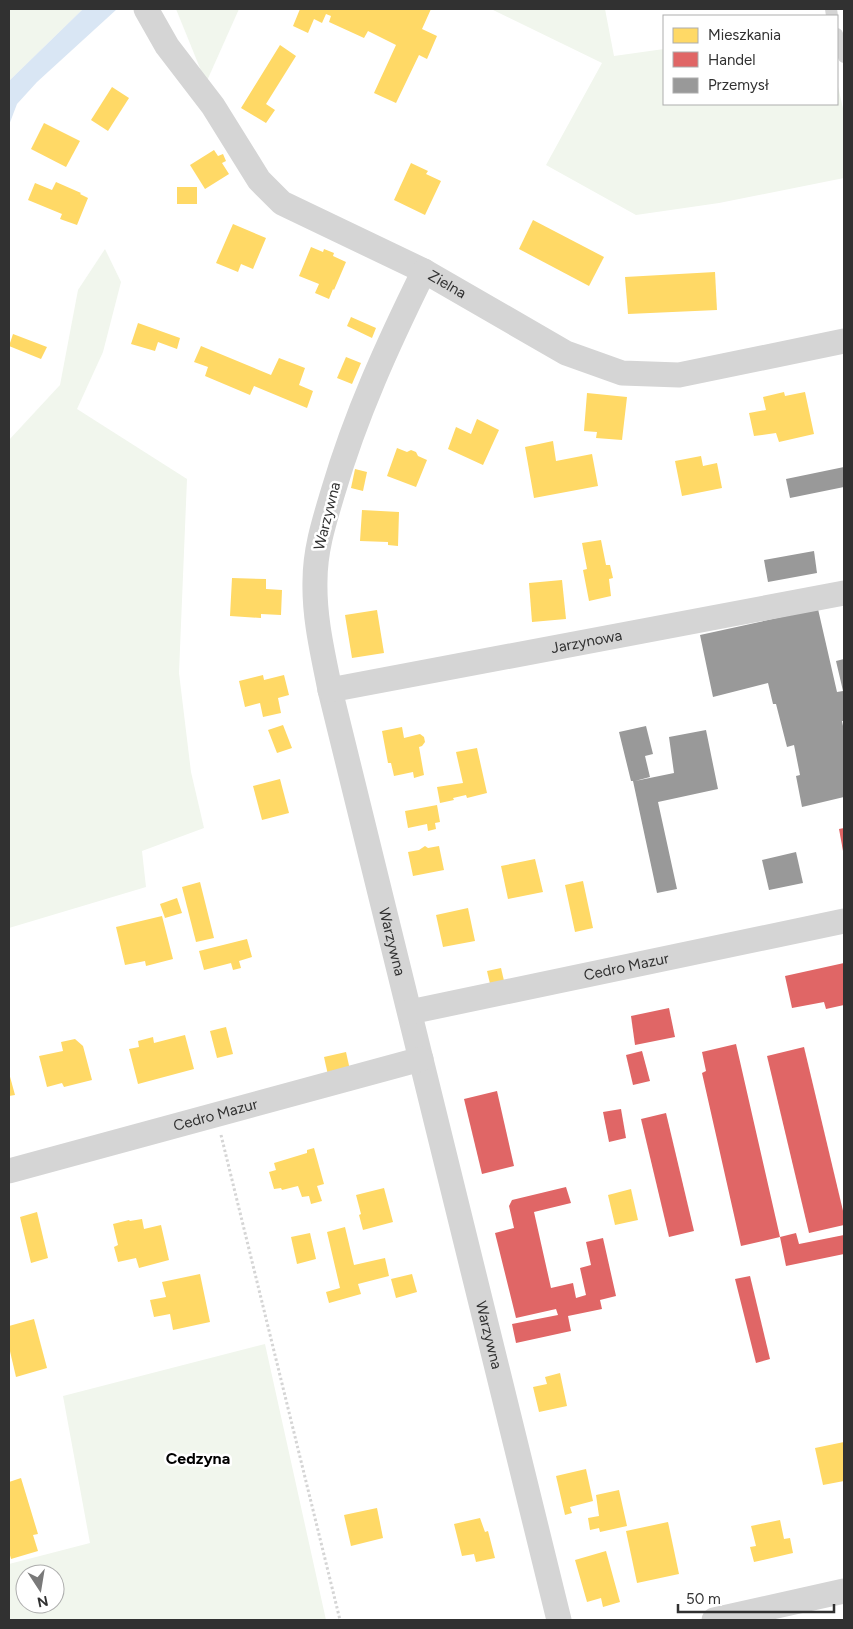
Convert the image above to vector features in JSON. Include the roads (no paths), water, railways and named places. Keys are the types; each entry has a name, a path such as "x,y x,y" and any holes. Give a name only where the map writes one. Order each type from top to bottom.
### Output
{"street":[{"name":"Zielna","path":"146,9 168,46 213,106 259,180 282,203 424,271 566,353 622,373 679,375 844,340"},
{"name":"Warzywna","path":"424,271 388,344 346,446 319,537 315,580 316,614 330,690 560,1620"},
{"name":"Jarzynowa","path":"330,690 844,593"},
{"name":"Cedro Mazur","path":"410,1012 844,921"},
{"name":"Cedro Mazur","path":"9,1171 421,1059"},
{"path":"714,1620 844,1591"}],"lane":[{"path":"838,37 844,57"}],"water":[{"path":"83,9 117,9 37,82 17,104 9,125 9,81"}],"district":[{"name":"Cedzyna","path":"198,1458"}]}
